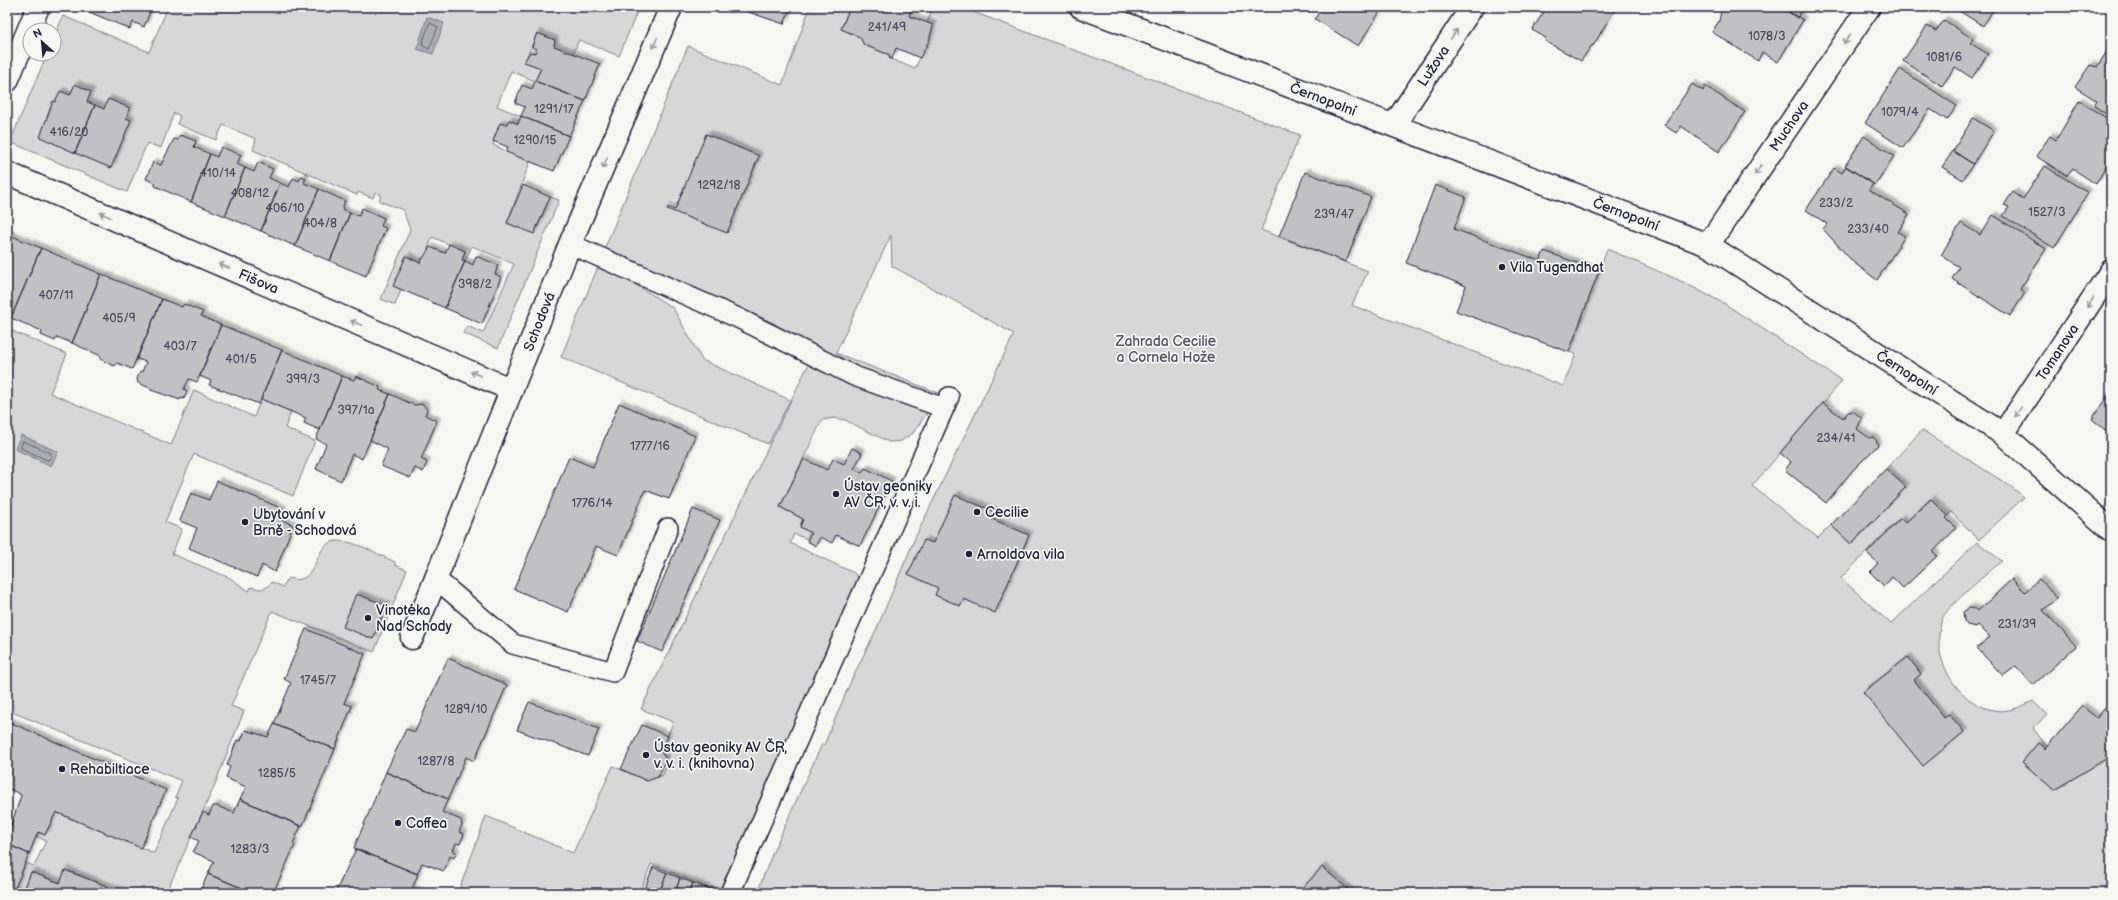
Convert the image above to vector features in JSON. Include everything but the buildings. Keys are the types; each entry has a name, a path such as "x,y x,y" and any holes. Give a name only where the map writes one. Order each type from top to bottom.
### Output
{"street":[{"path":"7,81 38,7"},
{"name":"Schodová","path":"412,638 570,244 671,7"},
{"name":"Černopolní","path":"1081,7 1708,245 2003,434 2111,530"},
{"name":"Lužova","path":"1394,125 1472,7"},
{"name":"Muchova","path":"1708,245 1869,7"},
{"name":"Fišova","path":"7,172 512,390"},
{"name":"Tomanova","path":"2003,434 2111,270"}],"lane":[{"path":"570,244 738,318 854,376 946,403 730,893"},
{"path":"436,580 513,644 613,672 668,528"}],"green space":[{"path":"168,7 639,7 619,56 579,40 573,54 554,46 555,40 537,33 525,61 541,68 535,81 511,71 497,106 521,116 518,124 509,120 506,125 500,123 493,145 530,162 507,223 534,234 550,197 559,200 498,348 463,333 467,326 483,333 514,264 472,246 465,261 462,260 465,251 432,237 425,258 422,258 420,263 406,257 394,286 401,290 395,305 381,299 410,230 403,210 379,201 381,195 375,192 373,198 358,192 357,195 253,150 256,139 223,125 216,140 177,124 180,116 174,113 161,148 147,143 127,192 10,142 44,62 62,62 62,22 61,22 63,16 149,52"},
{"name":"Zahrada Cecilie a Cornela Hože","path":"810,7 850,7 841,29 860,37 864,45 890,55 889,58 915,69 923,50 929,41 927,23 933,7 960,7 1300,135 1261,230 1368,271 1352,305 1563,386 1576,354 1569,352 1607,249 1683,282 1725,304 1842,381 1752,486 1818,538 1831,525 1852,544 1905,488 1886,469 1922,430 2010,486 2024,497 1979,540 1951,512 1948,516 1930,499 1905,523 1900,518 1841,578 1891,624 1977,542 2002,561 1961,597 1943,617 1939,631 1939,646 1942,660 1948,674 1957,687 1967,698 1979,705 1993,710 2003,711 2019,707 2033,701 2047,715 2033,728 2047,747 2022,762 2054,790 2111,755 2111,893 1352,893 1322,867 1298,893 757,893 773,852 822,744 824,745 851,681 877,628 915,538 1014,334 892,266 891,235 836,353 949,397 928,412 913,433 901,441 889,442 845,420 834,418 822,420 780,507 803,519 800,527 810,532 807,539 794,534 790,543 854,573 859,578 725,893 720,893 651,864 640,893 458,893 486,816 573,853 613,766 647,781 658,775 662,776 668,764 664,762 666,759 661,752 664,753 668,743 665,742 673,722 641,709 815,351 774,323 604,250 688,46 782,85"},
{"path":"600,262 673,308 702,360 790,400 768,444 561,357"},
{"path":"7,329 67,354 50,393 171,445 194,390 254,417 261,399 291,412 285,428 315,441 293,496 194,454 165,522 182,529 172,554 230,578 249,591 251,587 263,589 272,582 283,587 288,578 298,580 306,577 311,571 323,548 329,543 337,541 344,541 366,548 395,562 395,565 407,570 374,652 272,611 231,706 244,711 213,789 166,893 124,893 66,870 60,883 31,872 23,893 14,889 24,862 34,866 46,841 36,836 37,832 45,835 55,812 154,853 178,798 175,797 182,781 7,710"}],"water":[{"path":"427,17 444,23 433,54 417,49"},
{"path":"21,435 58,452 51,466 15,449"}],"place":[{"name":"Vila Tugendhat","path":"1502,267"},
{"name":"Ústav geoniky AV ČR, v. v. i.","path":"836,494"},
{"name":"Cecilie","path":"977,512"},
{"name":"Ubytování v Brně - Schodová","path":"245,522"},
{"name":"Arnoldova vila","path":"969,554"},
{"name":"Vinotéka Nad Schody","path":"368,618"},
{"name":"Ústav geoniky AV ČR, v. v. i. (knihovna)","path":"646,755"},
{"name":"Rehabiltiace","path":"62,769"},
{"name":"Coffea","path":"398,823"}]}
